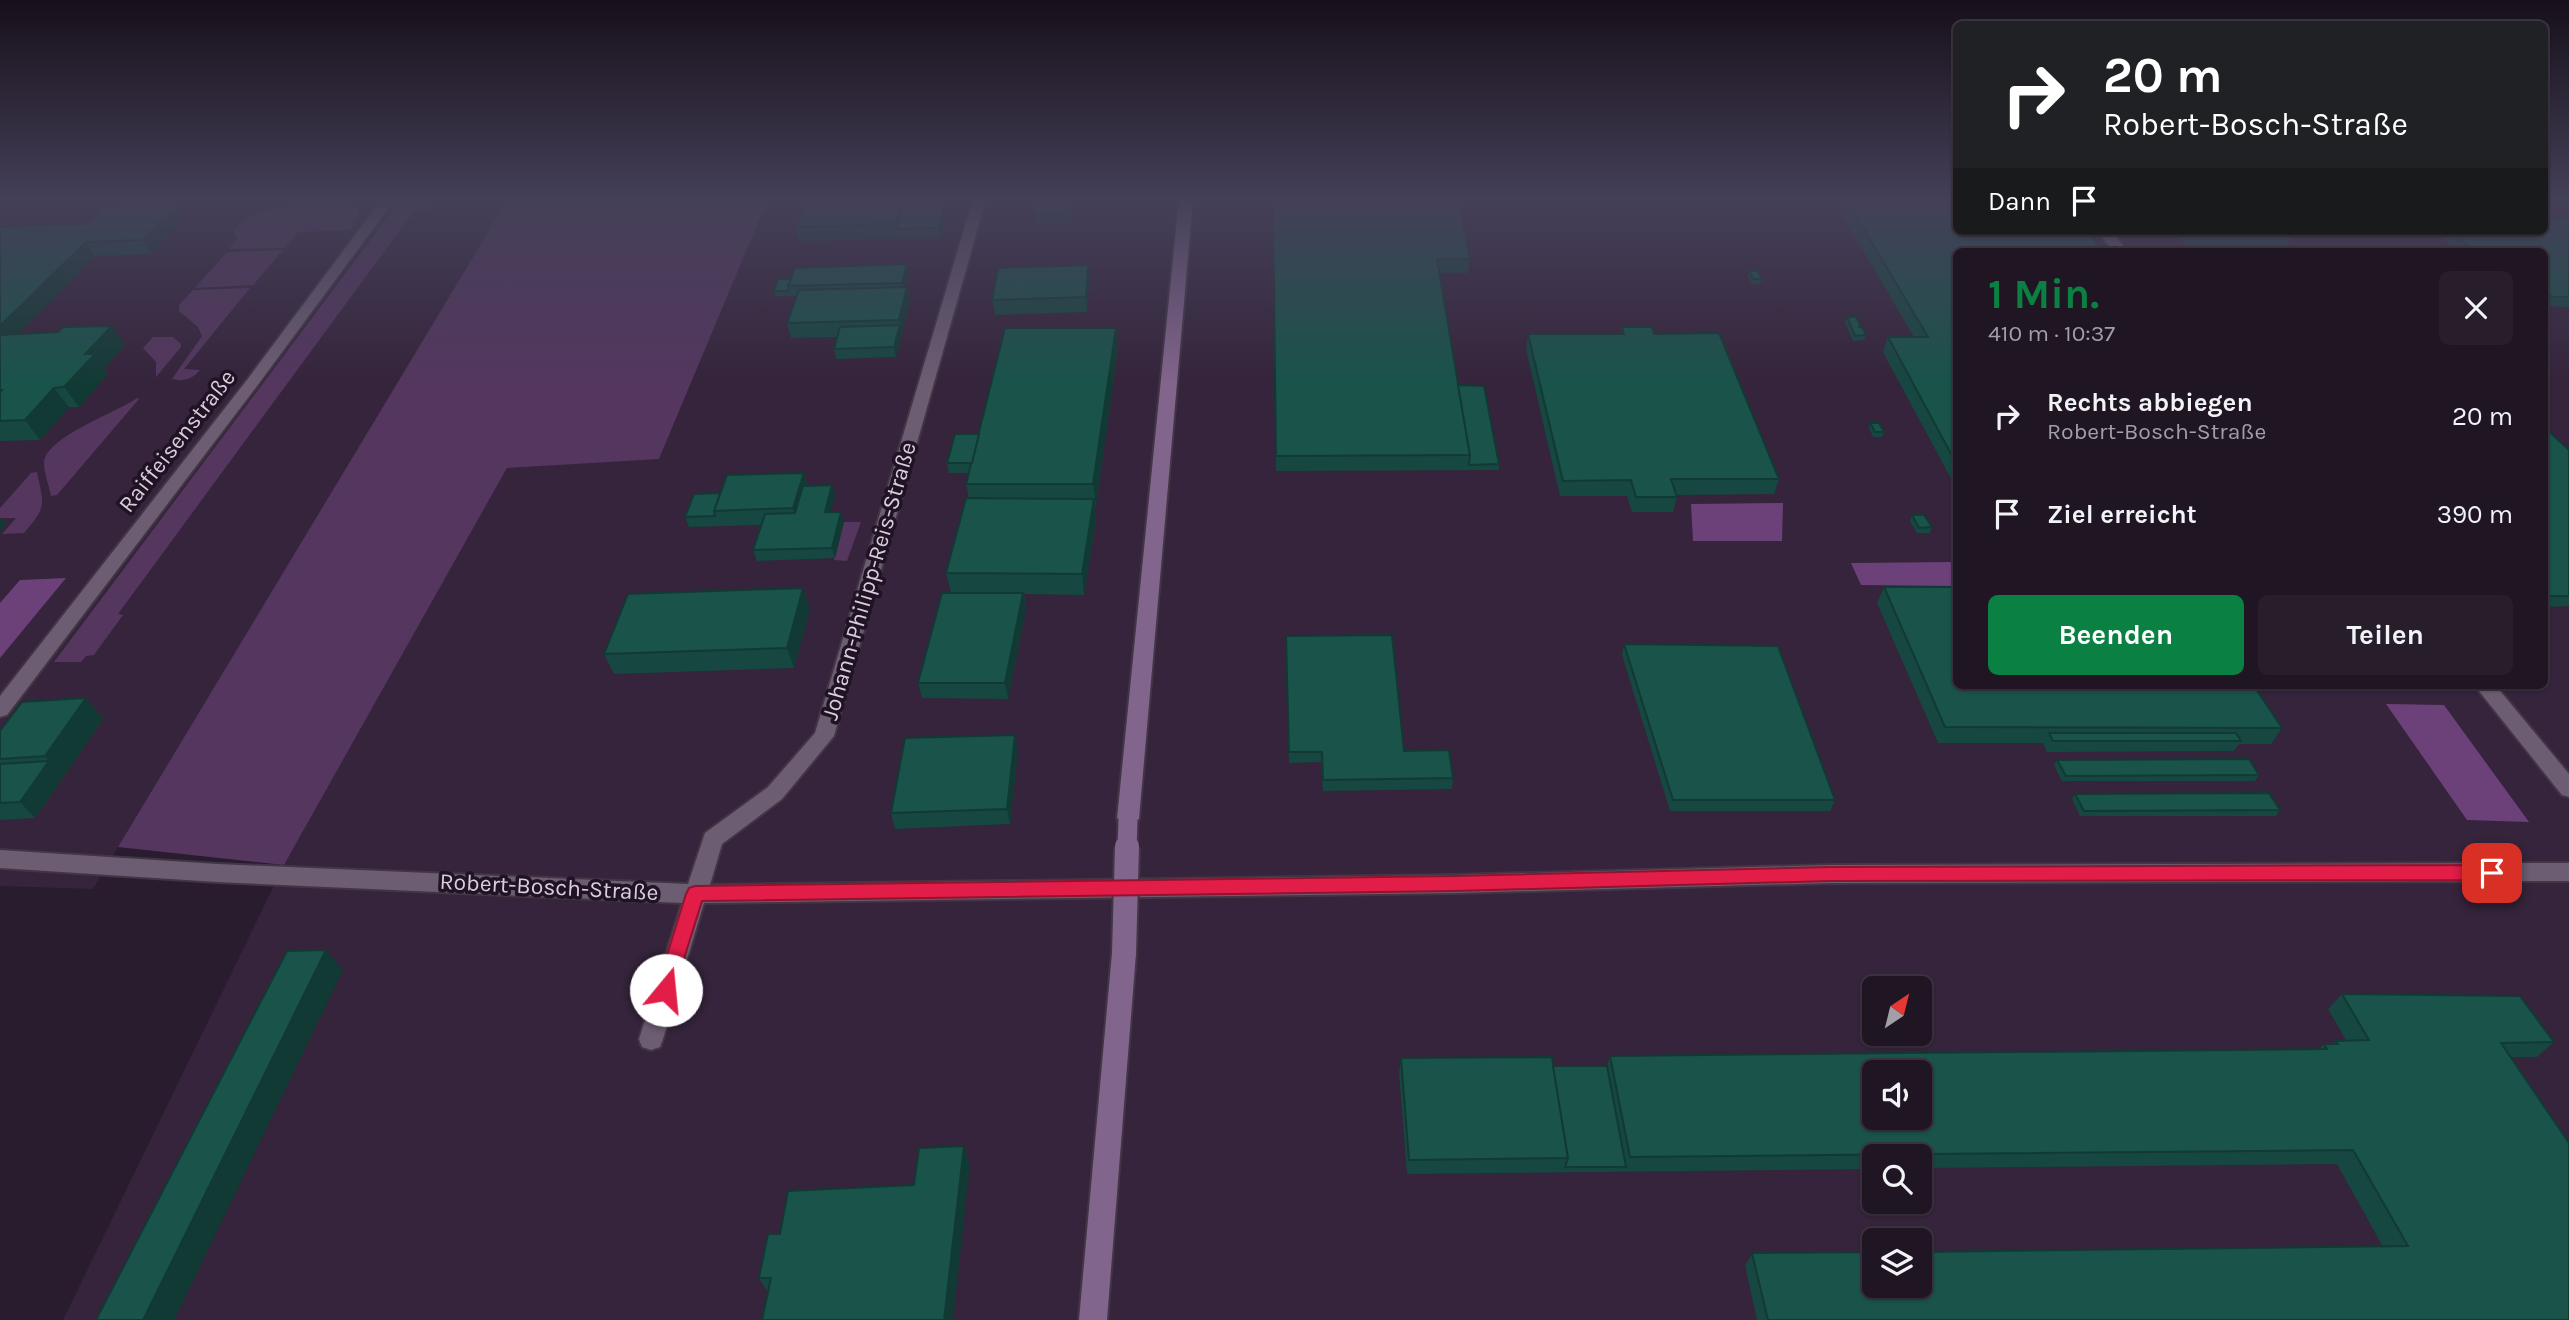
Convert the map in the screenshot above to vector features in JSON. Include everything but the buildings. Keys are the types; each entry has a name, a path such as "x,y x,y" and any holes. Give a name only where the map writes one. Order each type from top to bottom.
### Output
{"main road":[{"path":"1093,1320 1124,953 1128,819 1180,261"}],"street":[{"name":"Raiffeisenstraße","path":"0,710 343,261"},
{"name":"Johann-Philipp-Reis-Straße","path":"651,1039 713,839 775,793 824,736 961,261"},
{"path":"2487,689 2569,789"},
{"name":"Robert-Bosch-Straße","path":"0,859 217,873 695,894 1455,884 1830,874 2569,872"}],"shaded area":[{"path":"0,261 471,261 93,889 0,886"},
{"path":"219,261 274,261 253,285 195,288"},
{"path":"355,261 378,261 118,614 123,615 94,655 86,656 81,662 54,662"},
{"path":"471,261 742,261 659,459 507,468 284,865 118,847"},
{"path":"742,261 1953,261 1953,689 2548,689 2548,261 2569,261 2569,1320 63,1320 284,865 507,468 659,458"},
{"path":"250,288 184,369 200,370 188,379 172,379 202,336 198,327 179,311 179,305 193,290"},
{"path":"153,337 173,337 181,344 156,377 156,362 143,348"},
{"path":"139,399 57,495 51,496 44,467 47,453 68,435"},
{"path":"37,472 42,505 37,517 24,533 2,534 16,518 0,518 0,508 31,473"},
{"path":"1783,503 1782,541 1693,541 1691,504"},
{"path":"844,522 861,522 847,561 834,560"},
{"path":"1953,562 1953,586 1861,585 1851,563"},
{"path":"66,578 0,658 0,603 20,580"},
{"path":"2386,704 2444,705 2529,822 2467,820"}],"route":[{"path":"666,990 695,894 1455,884 1830,874 2492,873"}]}
